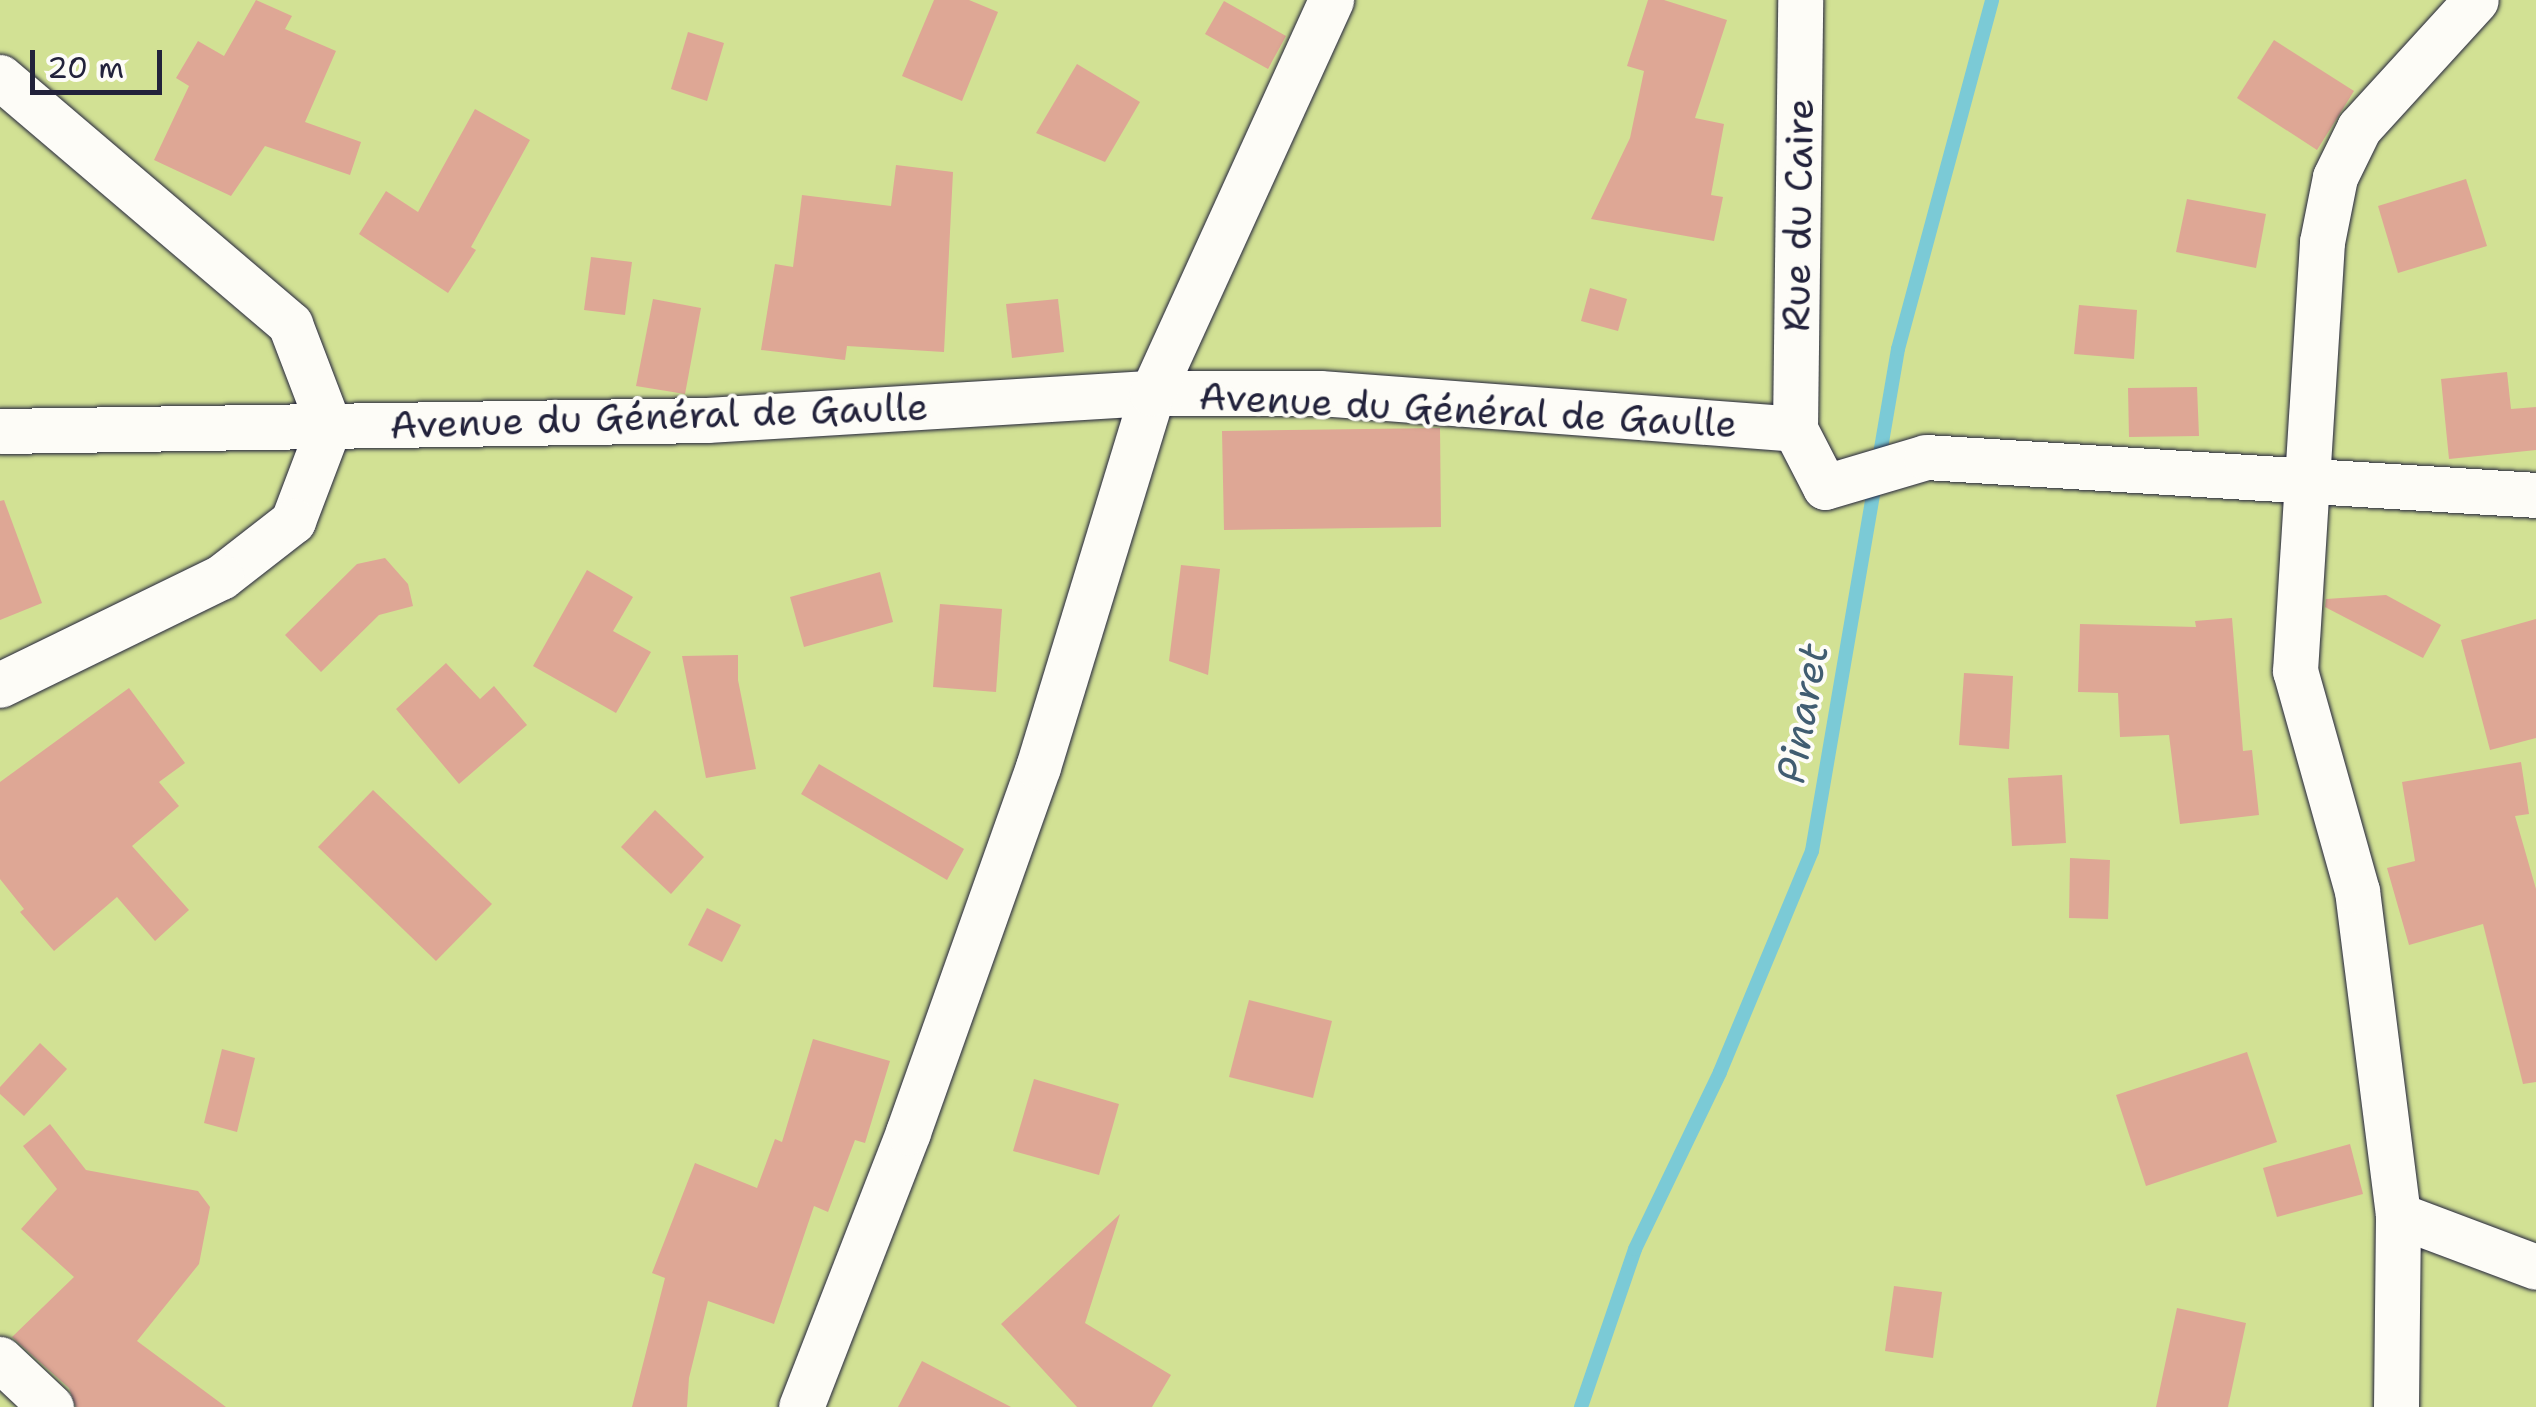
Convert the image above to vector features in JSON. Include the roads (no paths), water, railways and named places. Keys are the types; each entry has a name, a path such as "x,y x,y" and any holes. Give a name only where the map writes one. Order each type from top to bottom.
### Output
{"street":[{"path":"800,1407 908,1132 1038,767 1152,393 1331,0"},
{"name":"Rue du Caire","path":"1796,429 1800,0"},
{"path":"2396,1407 2398,1215 2357,892 2295,671 2322,242 2336,178 2358,128 2476,0"},
{"path":"0,77 290,324 329,426 292,521 221,577 0,685"},
{"name":"Avenue du Général de Gaulle","path":"0,431 707,420 1152,393 1320,393 1796,429"},
{"path":"1796,429 1825,487 1926,457 2536,495"},
{"path":"2398,1215 2536,1267"},
{"path":"0,1359 51,1407"}],"waterway":[{"name":"Pinaret","path":"1581,1407 1635,1249 1720,1072 1812,851 1898,349 1992,0"}]}
